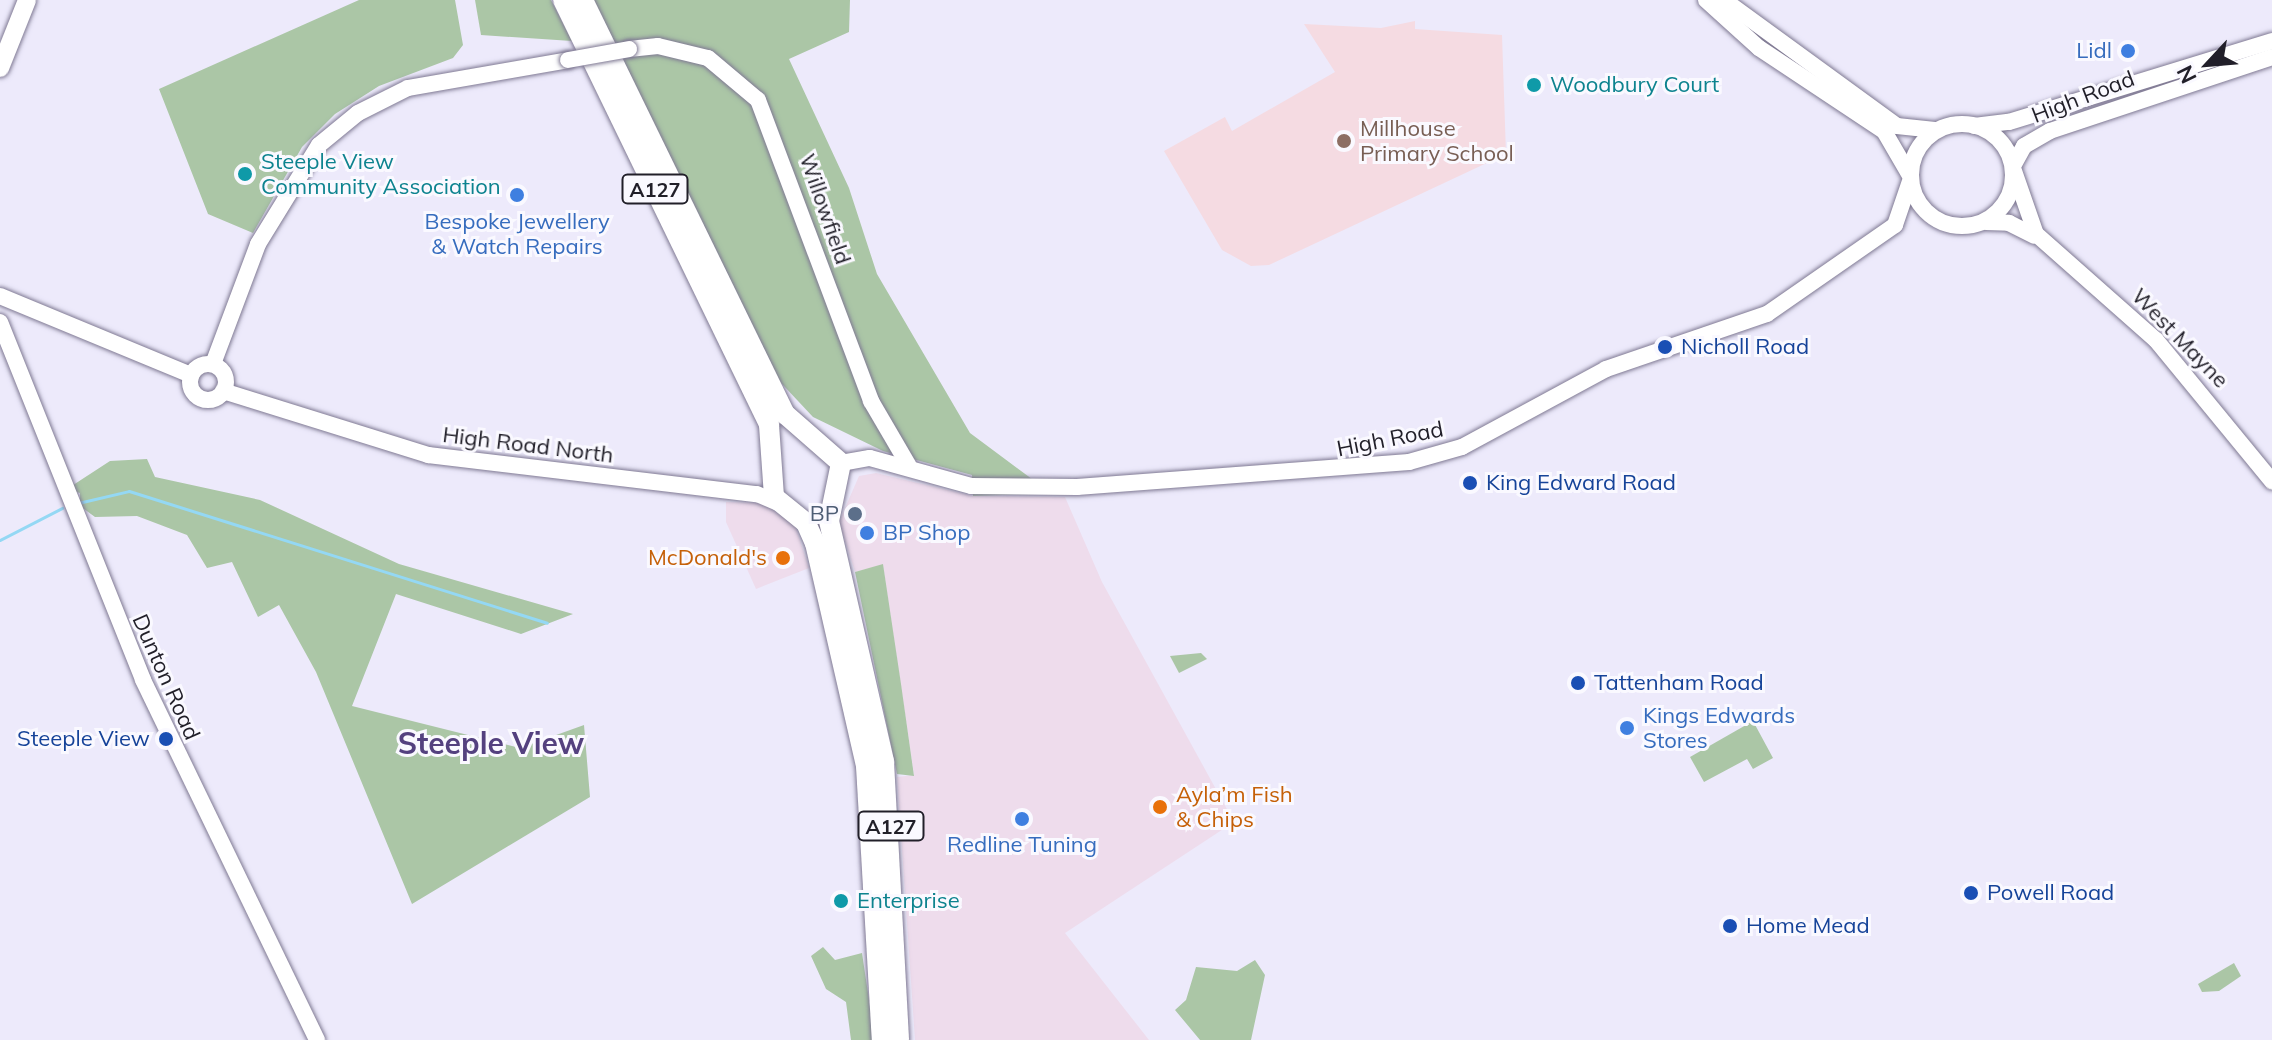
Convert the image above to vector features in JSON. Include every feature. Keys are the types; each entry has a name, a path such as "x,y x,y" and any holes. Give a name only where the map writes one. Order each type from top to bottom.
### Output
{"highway":[{"name":"A127","path":"563,0 762,409 774,441 768,469 781,504 806,523 815,543 855,695 874,837 882,1040"},
{"name":"A127","path":"583,0 785,414 841,463 829,521 884,762 899,1040"}],"main road":[{"path":"0,68 27,0"}],"street":[{"path":"1706,0 1759,48 1884,131 1910,178 1921,206 1946,222"},
{"path":"1724,0 1897,126 1914,133 1940,129 1969,126 1998,139 2014,168 2008,200 1986,222 1895,225 1919,144 1940,129"},
{"name":"High Road","path":"1969,126 2009,122 2272,41"},
{"name":"Willowfield","path":"213,364 258,244 319,145 358,113 408,88 658,46 708,58 758,100 871,401 909,466"},
{"name":"High Road","path":"2014,168 2028,142 2068,123 2272,57"},
{"name":"West Mayne","path":"2014,168 2024,212 2042,241"},
{"name":"West Mayne","path":"1986,222 2009,223 2042,241 2167,351 2272,481"},
{"name":"High Road","path":"841,463 857,457 909,466 971,486 1077,487 1409,462 1462,447 1606,369 1767,314 1895,225"},
{"path":"0,296 191,375 213,364 225,379 223,391"},
{"path":"1,324 19,306"},
{"name":"Dunton Road","path":"1,324 137,668 317,1040"},
{"name":"High Road North","path":"191,375 198,397 223,391 428,455 740,495 781,504"},
{"path":"740,495 768,469"}],"shaded area":[{"name":"Millhouse Primary School","path":"1415,21 1415,29 1502,35 1506,154 1269,265 1251,266 1222,250 1164,151 1225,117 1232,131 1335,72 1304,24 1381,28"},
{"path":"876,473 973,496 1065,497 1102,582 1234,822 1065,933 1149,1040 915,1040 897,777 914,775 883,565 855,572 839,522 859,476"},
{"path":"726,502 762,503 795,525 809,568 756,589 726,522"}],"green space":[{"path":"359,0 455,0 463,45 453,58 379,86 335,114 302,147 253,233 208,214 159,89"},
{"path":"475,0 551,0 572,41 481,35"},
{"path":"588,0 850,0 849,32 789,59 849,188 877,274 970,433 1036,482 1038,494 973,496 972,475 883,451 813,417 768,369"},
{"path":"147,459 155,477 260,500 399,564 573,614 521,634 396,594 352,706 520,748 584,725 590,797 412,904 316,672 279,605 258,617 232,562 207,568 187,535 137,516 95,517 80,506 80,493 67,489 110,461"},
{"path":"883,564 914,776 897,774 855,572"},
{"path":"1201,653 1207,659 1179,673 1170,656"},
{"path":"1753,721 1773,758 1753,769 1747,759 1704,782 1690,757"},
{"path":"823,947 835,960 862,953 875,1040 851,1040 846,1002 826,989 811,956"},
{"path":"1255,960 1265,975 1251,1040 1200,1040 1175,1010 1186,1000 1196,967 1237,971"},
{"path":"2234,963 2241,976 2219,991 2202,992 2198,984"}],"waterway":[{"path":"78,503 129,491 547,623"},
{"path":"0,540 62,508"}],"place":[{"name":"Lidl","path":"2128,51"},
{"name":"Woodbury Court","path":"1534,85"},
{"name":"Millhouse Primary School","path":"1344,141"},
{"name":"Steeple View Community Association","path":"245,174"},
{"name":"Bespoke Jewellery & Watch Repairs","path":"517,195"},
{"name":"Nicholl Road","path":"1665,347"},
{"name":"King Edward Road","path":"1470,483"},
{"name":"BP","path":"855,514"},
{"name":"BP Shop","path":"867,533"},
{"name":"McDonald's","path":"783,558"},
{"name":"Tattenham Road","path":"1578,683"},
{"name":"Kings Edwards Stores","path":"1627,728"},
{"name":"Steeple View","path":"166,739"},
{"name":"Ayla’m Fish & Chips","path":"1160,807"},
{"name":"Redline Tuning","path":"1022,819"},
{"name":"Powell Road","path":"1971,893"},
{"name":"Enterprise","path":"841,901"},
{"name":"Home Mead","path":"1730,926"}],"district":[{"name":"Steeple View","path":"491,743"}]}
